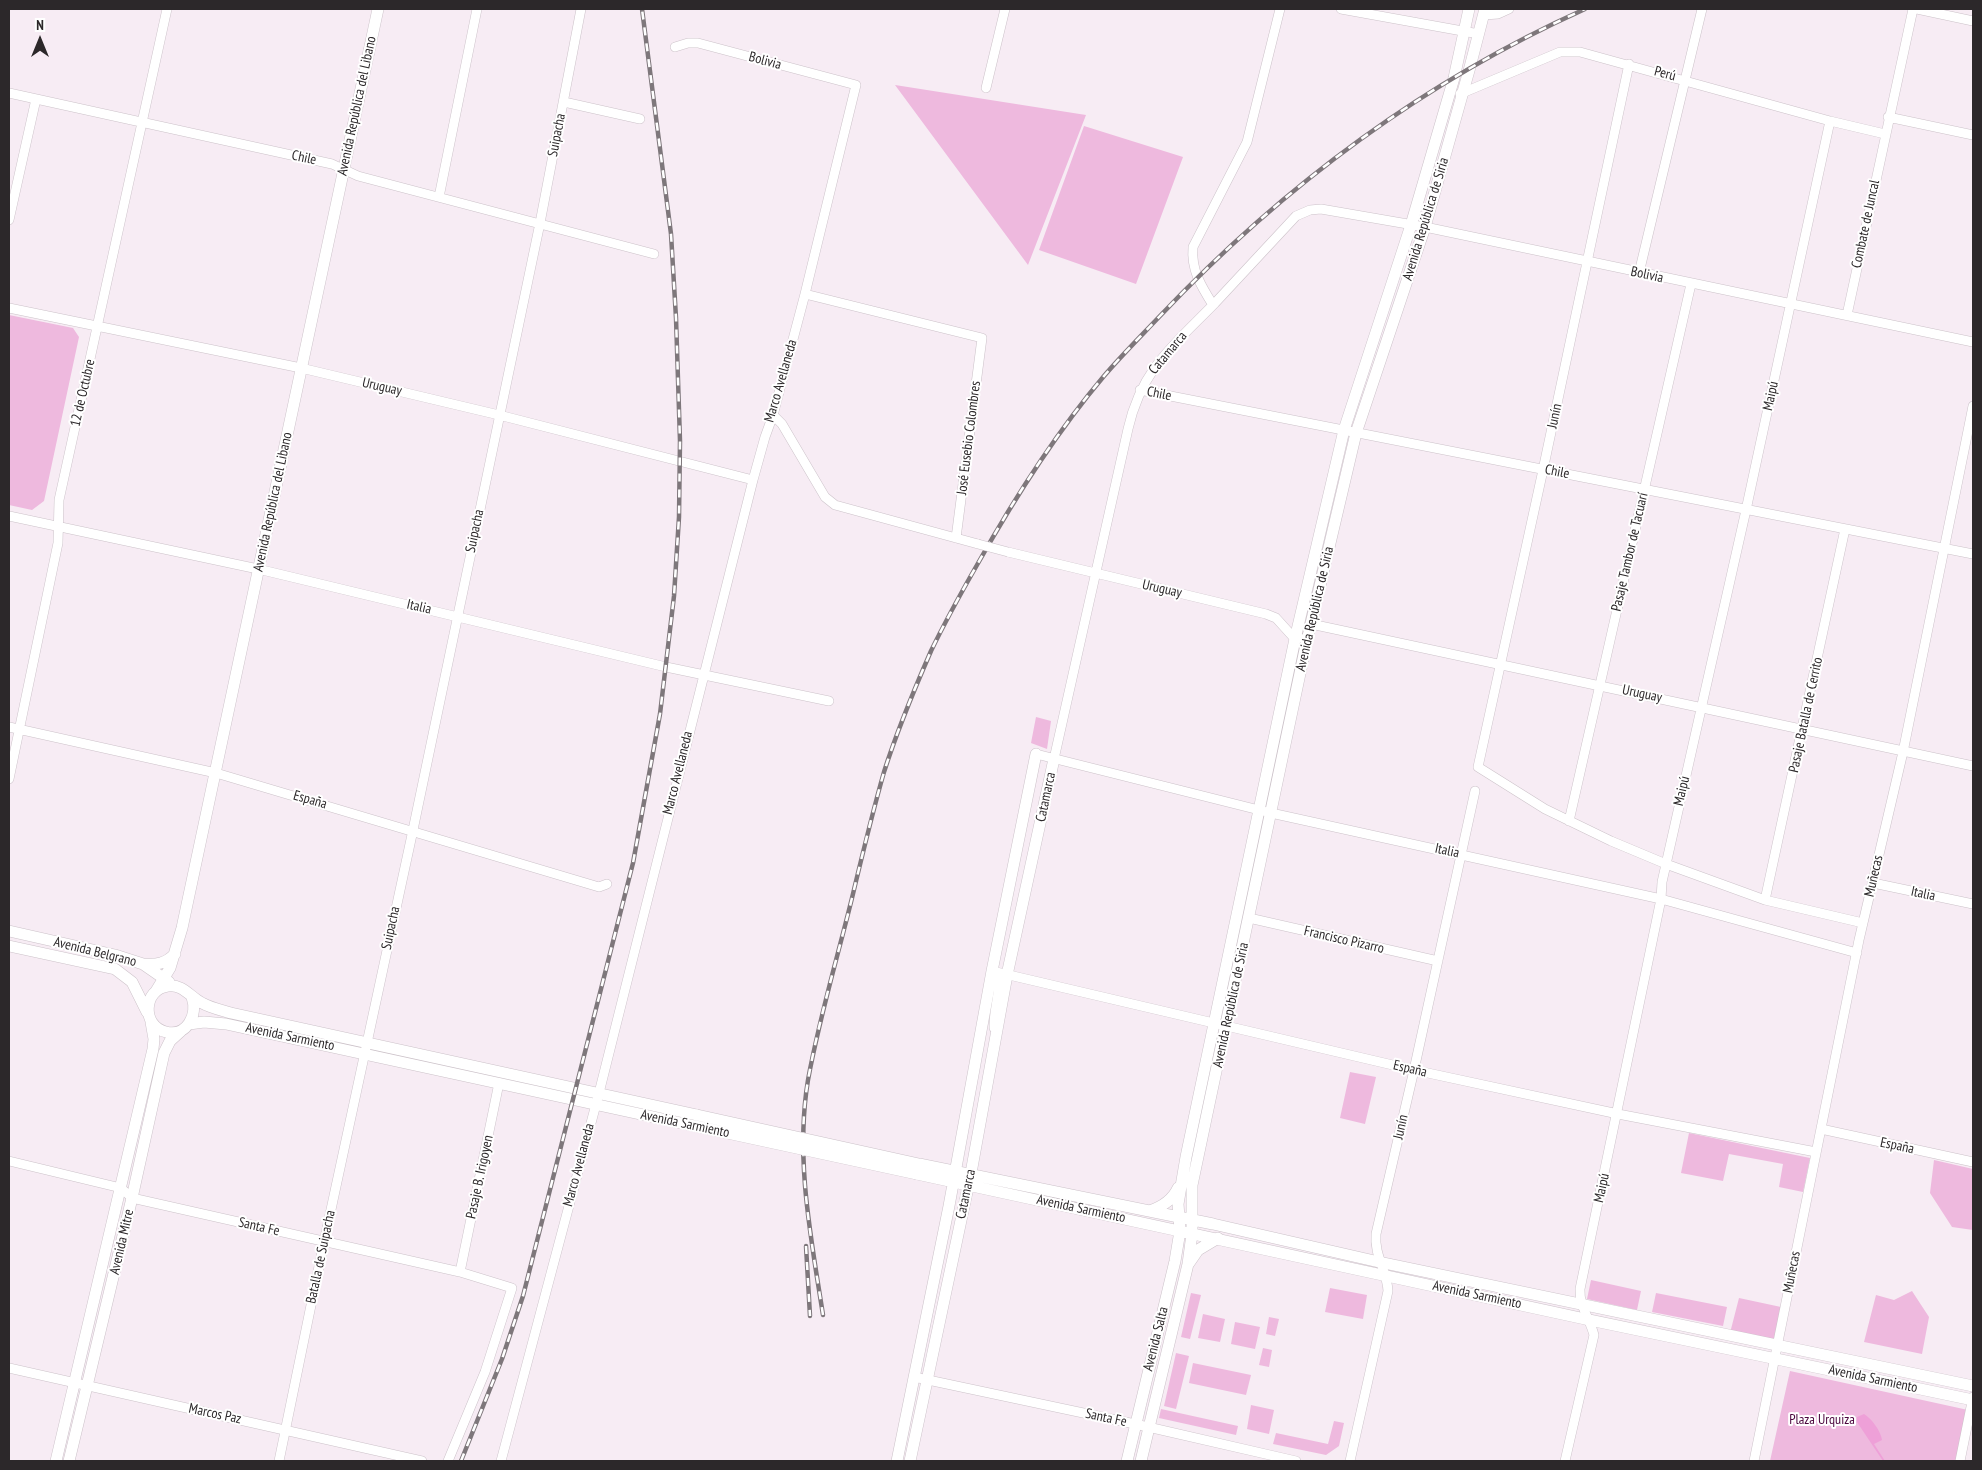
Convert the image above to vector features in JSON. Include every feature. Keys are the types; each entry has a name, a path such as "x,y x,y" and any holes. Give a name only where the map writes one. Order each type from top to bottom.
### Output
{"main road":[{"name":"Avenida República del Libano","path":"156,991 170,968 175,954 216,773 378,9"},
{"name":"Avenida República de Siria","path":"1179,1217 1182,1179 1214,1023 1295,638 1344,430 1411,225 1448,96 1469,9"},
{"name":"Avenida República de Siria","path":"1191,1219 1192,1186 1308,636 1356,433 1424,227 1463,94 1484,12"},
{"name":"Catamarca","path":"910,1461 995,1048 999,973 1036,754"},
{"name":"Catamarca","path":"897,1461 960,1144 999,973 1054,759"},
{"name":"Avenida Belgrano","path":"9,931 114,955 144,964 174,986"},
{"name":"Avenida Belgrano","path":"9,946 115,969 132,982 149,1017"},
{"path":"144,964 161,964 168,961 175,954"},
{"path":"168,986 174,986 181,988 192,997 194,1011 187,1026 178,1032 162,1031 149,1017 148,1004 156,991 168,986"},
{"name":"Avenida Sarmiento","path":"192,997 214,1009 499,1083 594,1105 696,1120"},
{"name":"Avenida Mitre","path":"56,1461 153,1049 154,1039 149,1017"},
{"name":"Avenida Sarmiento","path":"187,1026 216,1022 365,1047 599,1093 696,1120 923,1170 955,1176 970,1173 1147,1217 1192,1234 1218,1238 1590,1320 1973,1399"},
{"name":"Avenida Mitre","path":"69,1461 132,1198 164,1053 170,1041 187,1026"},
{"path":"923,1170 946,1162 955,1154 960,1144"},
{"path":"923,1170 942,1184 949,1206"},
{"name":"Avenida Sarmiento","path":"955,1176 968,1185 1147,1217 1191,1219 1379,1262 1973,1386"},
{"path":"1175,1261 1170,1239 1147,1217 1171,1199 1182,1179"},
{"path":"1192,1186 1198,1212 1213,1224"},
{"name":"Avenida Salta","path":"1127,1461 1175,1261 1180,1231 1179,1217"},
{"name":"Avenida Salta","path":"1141,1461 1188,1264 1192,1234 1191,1219"},
{"path":"1188,1264 1198,1250 1218,1238"}],"street":[{"name":"12 de Octubre","path":"9,779 58,543 59,500 167,9"},
{"path":"439,197 477,9"},
{"name":"Suipacha","path":"365,1047 413,830 540,223 581,9"},
{"path":"986,88 1005,9"},
{"path":"1213,305 1196,278 1192,258 1193,247 1247,142 1280,9"},
{"path":"1341,9 1479,34"},
{"path":"1484,12 1498,14 1509,9"},
{"path":"1639,273 1702,9"},
{"path":"1885,134 1913,9"},
{"path":"1917,9 1973,21"},
{"name":"Bolivia","path":"675,48 688,43 698,43 856,85"},
{"name":"Perú","path":"1448,96 1463,94 1560,52 1580,52 1685,79 1830,121 1885,134"},
{"name":"Junín","path":"1569,821 1545,809 1478,767 1629,64"},
{"name":"Marco Avellaneda","path":"501,1461 594,1105 599,1093 702,675 753,480 773,415 805,294 856,85"},
{"name":"Chile","path":"9,93 332,164 358,176 654,254"},
{"path":"9,220 36,98"},
{"path":"564,102 640,119"},
{"path":"1888,117 1973,135"},
{"name":"Maipú","path":"1581,1305 1580,1289 1618,1114 1661,899 1662,882 1746,510 1830,121"},
{"name":"Combate de Juncal","path":"1847,315 1885,134"},
{"name":"Bolivia","path":"1321,209 1424,227 1973,342"},
{"name":"Catamarca","path":"1054,759 1130,419 1140,390 1152,369 1183,334 1213,305 1296,216 1310,210 1321,209"},
{"name":"Pasaje Tambor de Tacuarí","path":"1569,821 1691,284"},
{"name":"José Eusebio Colombres","path":"805,294 982,338 956,538"},
{"name":"Uruguay","path":"9,308 301,368 499,415 753,480"},
{"name":"Chile","path":"1140,390 1973,554"},
{"name":"Muñecas","path":"1754,1461 1856,953 1903,752 1973,406"},
{"path":"773,415 782,424 826,497 835,505 956,538"},
{"name":"Italia","path":"9,516 258,569 702,675 720,677 829,701"},
{"name":"Pasaje Batalla de Cerrito","path":"1765,900 1845,529"},
{"name":"Uruguay","path":"956,538 1094,574 1266,614 1276,618 1295,638"},
{"name":"Uruguay","path":"1311,624 1500,663 1973,766"},
{"path":"1295,638 1308,636"},
{"name":"España","path":"9,727 216,773 600,887 607,884"},
{"name":"Italia","path":"1036,754 1271,813 1661,899 1856,953"},
{"name":"Junín","path":"1387,1276 1379,1262 1375,1244 1376,1234 1475,791"},
{"path":"1569,821 1666,864 1765,900 1863,923"},
{"name":"Italia","path":"1872,883 1973,904"},
{"name":"Francisco Pizarro","path":"1249,918 1438,961"},
{"name":"España","path":"999,973 1414,1070 1618,1114 1816,1152"},
{"name":"Batalla de Suipacha","path":"279,1461 365,1047"},
{"name":"Pasaje B. Irigoyen","path":"460,1272 499,1083"},
{"name":"España","path":"1821,1129 1973,1162"},
{"name":"Santa Fe","path":"9,1162 121,1188 132,1198 460,1272 512,1288 485,1372 448,1461"},
{"path":"1350,1461 1388,1291 1387,1276"},
{"path":"1565,1461 1594,1335 1590,1320 1581,1305"},
{"name":"Marcos Paz","path":"9,1368 422,1461"},
{"name":"Santa Fe","path":"914,1377 1149,1427 1296,1461"},
{"path":"1960,1461 1973,1399"}],"green space":[{"path":"895,85 1086,115 1028,265"},
{"path":"1084,126 1183,157 1136,284 1039,250"},
{"path":"9,315 73,328 79,337 44,501 32,510 9,505"},
{"path":"1036,717 1051,721 1047,749 1031,743"},
{"path":"1350,1072 1376,1077 1365,1124 1340,1118"},
{"path":"1689,1133 1810,1158 1803,1192 1779,1187 1783,1164 1729,1154 1723,1181 1681,1173"},
{"path":"1934,1160 1973,1169 1973,1230 1952,1227 1930,1193"},
{"path":"1591,1280 1641,1291 1637,1310 1587,1299"},
{"path":"1330,1288 1367,1295 1363,1319 1325,1312"},
{"path":"1912,1291 1929,1317 1922,1354 1864,1342 1876,1295 1894,1300"},
{"path":"1191,1293 1201,1295 1190,1339 1181,1337"},
{"path":"1656,1293 1727,1307 1723,1326 1652,1312"},
{"path":"1739,1298 1781,1307 1778,1346 1730,1333"},
{"path":"1203,1314 1225,1319 1220,1342 1198,1338"},
{"path":"1269,1317 1279,1319 1275,1336 1266,1334"},
{"path":"1235,1322 1260,1327 1255,1349 1231,1344"},
{"path":"1263,1348 1272,1350 1269,1367 1259,1365"},
{"path":"1176,1353 1189,1356 1176,1409 1164,1406"},
{"path":"1193,1363 1251,1375 1246,1395 1189,1383"},
{"name":"Plaza Urquiza","path":"1790,1371 1968,1410 1957,1461 1770,1461"},
{"path":"1251,1405 1274,1410 1269,1434 1247,1429"},
{"path":"1161,1409 1238,1426 1236,1435 1159,1418"},
{"path":"1334,1421 1344,1423 1339,1446 1326,1455 1273,1444 1276,1433 1328,1444"}],"shaded area":[{"path":"1864,1414 1873,1422 1880,1433 1882,1440 1874,1444 1885,1461 1883,1461 1857,1422 1857,1417"}],"railway":[{"path":"461,1461 502,1359 523,1296 633,863 660,714 674,596 679,517 680,441 671,234 642,9"},
{"path":"823,1315 806,1198 804,1168 804,1109 812,1057 871,819 889,757 931,651 991,540 1052,444 1104,376 1206,270 1254,225 1357,142 1411,105 1467,70 1525,38 1585,9"},
{"path":"806,1246 810,1316"}]}
